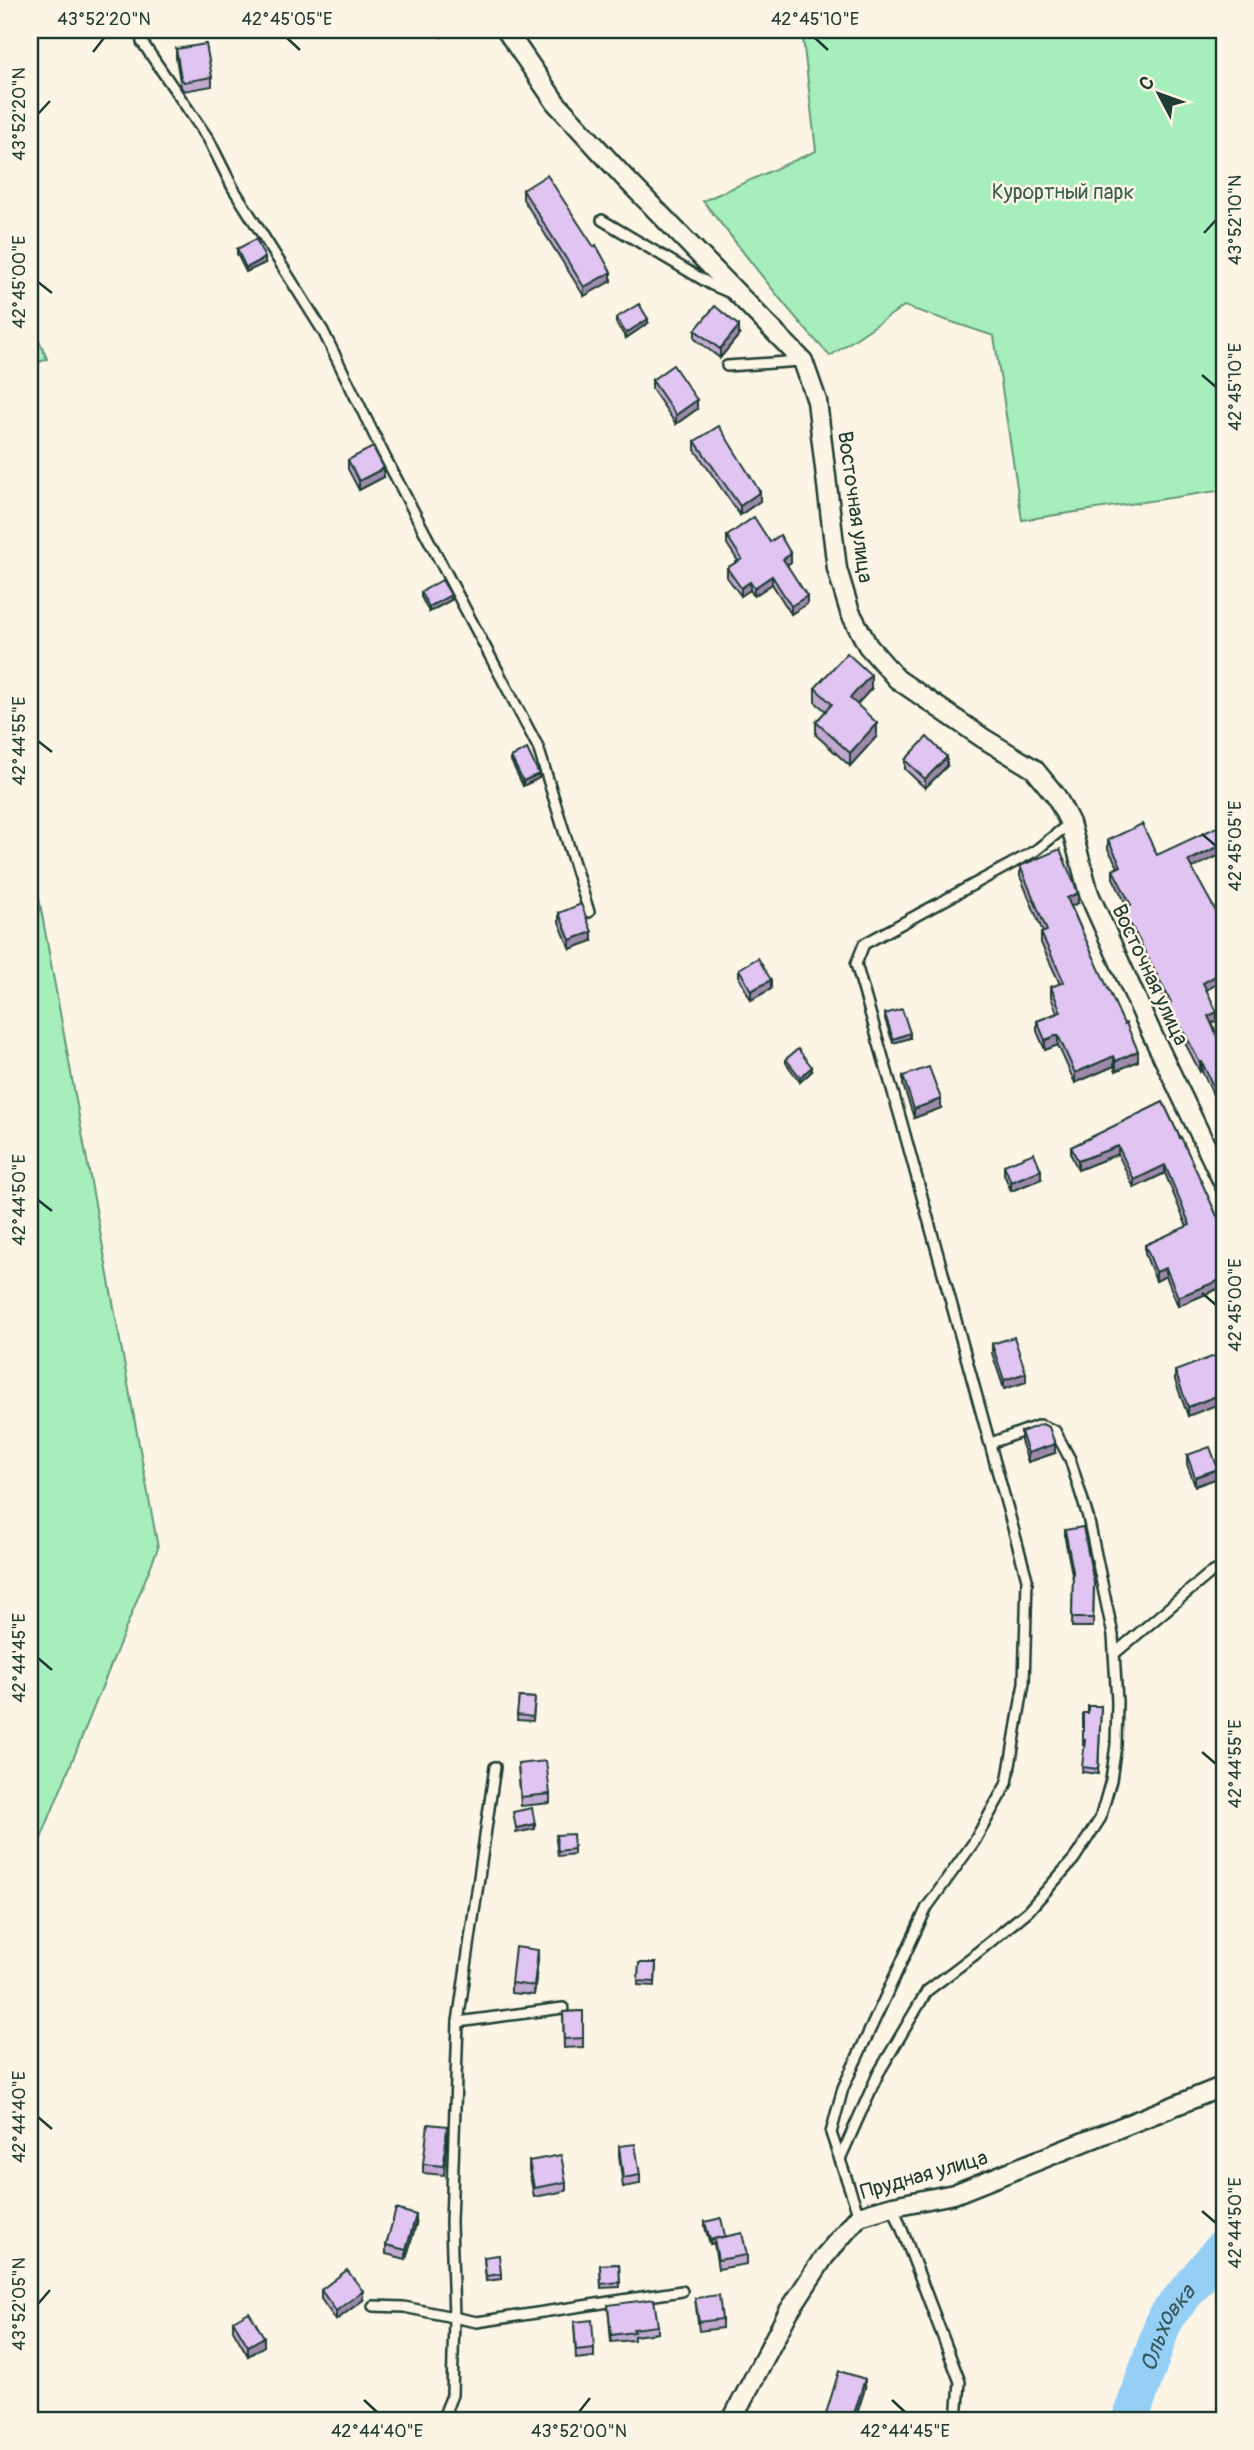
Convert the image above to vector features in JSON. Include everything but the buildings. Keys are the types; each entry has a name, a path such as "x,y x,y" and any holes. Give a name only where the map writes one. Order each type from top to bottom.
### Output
{"street":[{"name":"Восточная улица","path":"506,30 556,103 622,176 803,361 817,401 837,569 850,612 868,646 897,679 1034,769 1056,796 1070,823 1088,894 1224,1184"},
{"name":"Прудная улица","path":"732,2420 789,2311 824,2257 859,2216 954,2193 1224,2086"}],"lane":[{"path":"139,30 142,42 209,141 233,188 323,331 386,459 538,747 589,912"},
{"path":"602,220 710,285 743,297"},
{"path":"727,366 803,361"},
{"path":"859,2216 831,2133 843,2088 927,1907 974,1842 1007,1783 1024,1683 1027,1579 856,964 864,944 1035,851 1070,823"},
{"path":"840,2159 878,2074 927,1991 1027,1911 1074,1859 1100,1819 1111,1780 1116,1745 1117,1702 1113,1636 1088,1517 1070,1460 1055,1430 1040,1425 991,1443"},
{"path":"1114,1654 1209,1574 1224,1567"},
{"path":"442,2420 452,2395 454,2318 451,2222 458,2022 495,1768"},
{"path":"458,2022 563,2008"},
{"path":"893,2206 960,2382 957,2420"},
{"path":"373,2306 404,2307 477,2322 682,2291"}],"green space":[{"name":"Курортный парк","path":"802,30 1224,30 1224,490 1022,520 994,336 904,306 830,356 813,338 703,201 816,151"},
{"path":"30,319 47,359 30,366"},
{"path":"30,849 158,1548 40,1841 33,1931 30,1930"}],"waterway":[{"name":"Ольховка","path":"1130,2420 1165,2318 1224,2246"}]}
